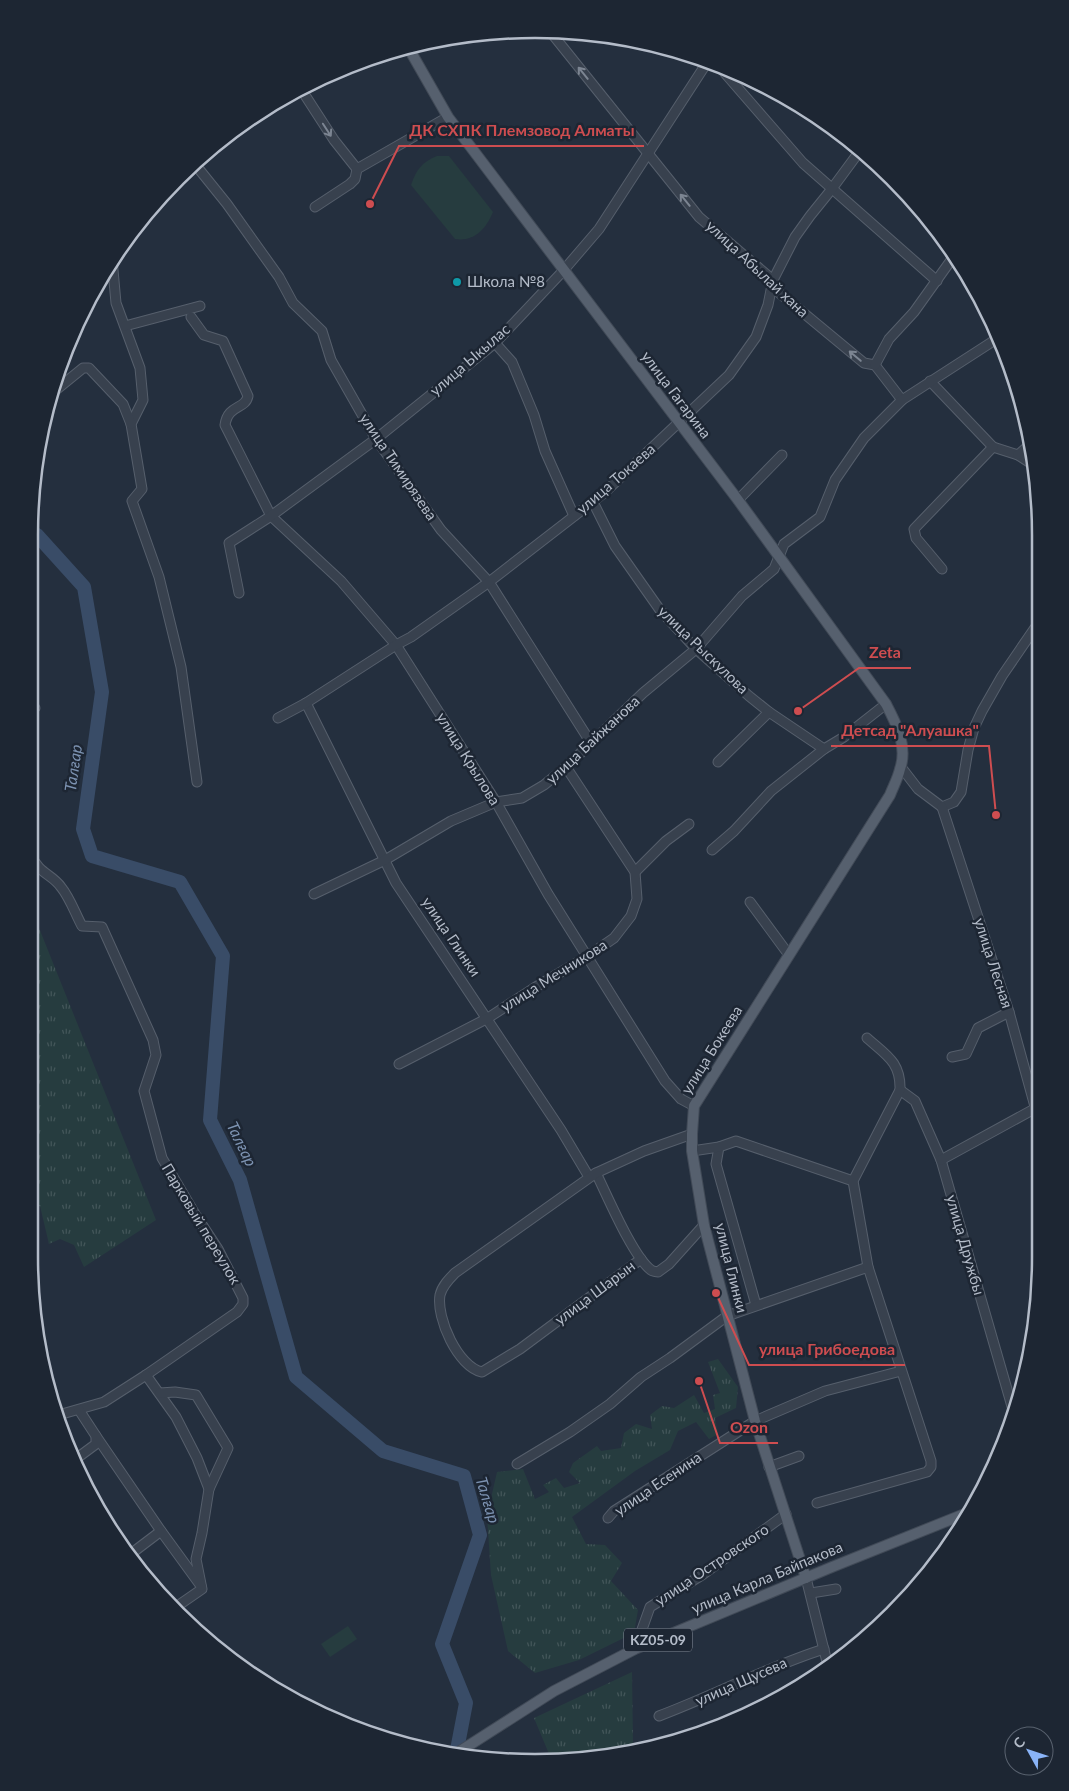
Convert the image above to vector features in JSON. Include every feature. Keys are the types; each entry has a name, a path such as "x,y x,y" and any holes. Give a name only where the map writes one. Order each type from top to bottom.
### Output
{"main road":[{"name":"улица Гагарина","path":"411,53 448,117 738,500 886,704 896,724 902,744 901,767"},
{"name":"улица Бокеева","path":"692,1134 694,1106 890,795 901,767"},
{"name":"улица Глинки","path":"692,1134 692,1151 704,1225 754,1421 806,1578"},
{"name":"улица Карла Байпакова","path":"464,1748 554,1690 635,1649 958,1517"}],"street":[{"name":"улица Абылай хана","path":"555,39 699,217 773,280 777,291 864,363 875,365 902,400"},
{"name":"улица Ыкылас","path":"239,593 229,543 272,516 376,439 495,343 563,271 599,229 704,67"},
{"path":"727,76 802,163 938,282"},
{"path":"304,95 334,140 357,168 355,179 350,184 315,207"},
{"path":"357,168 448,117"},
{"name":"улица Токаева","path":"278,718 306,703 411,636 489,582 593,502 679,424 729,375 756,337 768,304 773,280 795,237 855,156"},
{"name":"улица Тимирязева","path":"199,169 227,204 273,269 293,303 322,330 332,360 376,439 441,530 489,582 591,743"},
{"path":"875,365 889,339 938,282 950,262"},
{"path":"113,271 116,302 140,368 143,400 131,424"},
{"path":"124,326 200,306"},
{"name":"улица Крылова","path":"191,317 204,335 223,341 248,396 246,402 229,412 225,425 272,516 342,581 396,644 496,802 548,894 665,1081 680,1098 694,1106"},
{"path":"767,541 784,544 820,517 835,480 864,438 902,400 993,341"},
{"path":"495,343 512,362 534,415 545,451 574,516"},
{"path":"60,386 83,368 90,368 124,404 131,424 142,489 132,501 160,577 181,666 197,782"},
{"path":"930,381 993,448 1018,455 1025,460"},
{"path":"942,569 916,538 914,529 993,448"},
{"path":"1018,455 1024,450"},
{"path":"738,500 782,455"},
{"name":"улица Рыскулова","path":"593,502 614,546 654,602 696,648 769,712 824,749"},
{"name":"улица Байжанова","path":"314,894 385,860 451,821 496,802 522,798 544,786 643,693 696,648 742,596 774,569 784,544"},
{"path":"901,767 918,789 942,806 954,802 961,792 968,750 974,728 1002,676 1032,632"},
{"name":"улица Глинки","path":"306,703 396,883 593,1175 641,1259"},
{"path":"712,850 734,832 770,791 886,704"},
{"path":"718,762 769,712"},
{"name":"улица Мечникова","path":"399,1064 488,1018 588,956 614,938 631,916 637,900 634,872 566,767"},
{"name":"улица Лесная","path":"942,806 1009,1012 1032,1094"},
{"path":"634,872 666,841 689,824"},
{"name":"Парковый переулок","path":"38,866 61,886 82,926 102,928 153,1040 156,1054 144,1091 162,1158 218,1249 241,1292 243,1304 237,1312 146,1375"},
{"path":"750,902 789,956"},
{"path":"952,1057 966,1054 978,1028 1009,1012"},
{"path":"817,1503 927,1472 931,1467 931,1461 868,1267 853,1181 900,1090 901,1077 895,1064 867,1038"},
{"name":"улица Дружбы","path":"900,1090 916,1101 940,1160 1010,1400"},
{"path":"940,1160 1032,1110"},
{"path":"593,1175 644,1151 692,1134"},
{"path":"692,1151 736,1141 853,1181"},
{"path":"719,1146 716,1164 756,1305"},
{"name":"улица Шарын","path":"593,1175 448,1280 440,1295 441,1316 450,1340 470,1368 482,1372 520,1349 641,1259 651,1270 658,1272 668,1264 704,1225"},
{"path":"517,1464 602,1410 641,1377 728,1316 868,1267"},
{"name":"улица Есенина","path":"608,1518 614,1511 754,1421 825,1392 901,1370"},
{"path":"63,1414 104,1402 146,1375 176,1418 197,1458 209,1489"},
{"path":"160,1393 176,1392 196,1395 228,1448 209,1489 196,1559 202,1589"},
{"path":"79,1410 202,1589"},
{"path":"79,1456 96,1444 96,1436"},
{"path":"769,1467 799,1456"},
{"name":"улица Островского","path":"635,1649 650,1607 702,1575 786,1514"},
{"path":"134,1551 161,1531"},
{"name":"улица Глинки","path":"806,1578 826,1659"},
{"path":"180,1604 202,1589"},
{"path":"811,1593 836,1589"},
{"name":"улица Щусева","path":"659,1716 696,1702 791,1660 824,1649"}],"green space":[{"path":"437,156 449,156 493,212 487,224 474,236 455,239 411,185 420,167"},
{"path":"38,925 156,1220 84,1267 74,1245 60,1239 49,1244 40,1206 38,1207"},
{"path":"718,1359 738,1387 736,1408 715,1418 718,1434 709,1439 696,1422 678,1431 670,1450 635,1471 572,1517 586,1544 605,1545 622,1563 611,1581 638,1610 634,1633 579,1660 535,1673 508,1651 491,1575 487,1516 497,1472 523,1469 535,1499 549,1492 543,1485 556,1478 564,1488 580,1483 569,1472 573,1463 597,1446 601,1451 621,1448 624,1433 636,1424 652,1429 650,1415 662,1406 674,1408 694,1395 704,1413 715,1409 713,1395 720,1393 708,1362"},
{"path":"348,1626 357,1639 330,1657 321,1644"},
{"path":"632,1672 633,1744 599,1749 549,1753 534,1718"}],"waterway":[{"name":"Талғар","path":"38,536 84,587 102,692 83,829 92,856 180,882 223,956 210,1120 240,1180 296,1377 383,1451 464,1476 480,1535 442,1644 466,1703 458,1747"}],"place":[{"name":"ДК СХПК Племзовод Алматы","path":"370,204"},
{"name":"Школа №8","path":"457,282"},
{"name":"Zeta","path":"798,711"},
{"name":"Детсад \"Алуашка\"","path":"996,815"},
{"name":"улица Грибоедова","path":"716,1293"},
{"name":"Ozon","path":"699,1381"}]}
